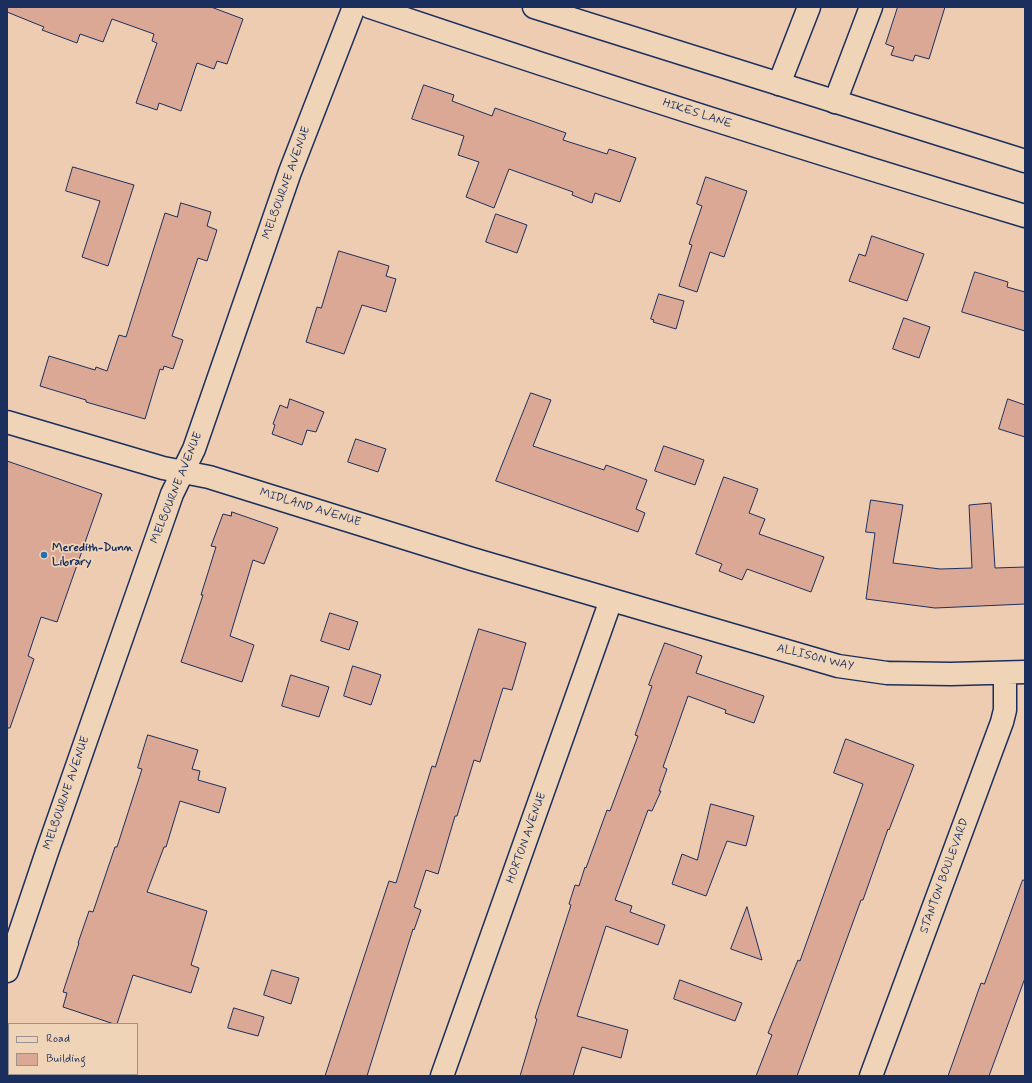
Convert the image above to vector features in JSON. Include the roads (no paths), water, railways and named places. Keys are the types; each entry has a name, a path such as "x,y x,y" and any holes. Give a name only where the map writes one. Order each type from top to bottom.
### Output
{"street":[{"name":"MELBOURNE AVENUE","path":"7,971 172,494 194,449 290,172 354,7"},
{"name":"HIKES LANE","path":"370,7 490,48 842,160 1025,216"},
{"path":"534,7 1025,162"},
{"path":"779,84 809,7"},
{"path":"835,102 871,7"},
{"name":"MIDLAND AVENUE","path":"7,422 162,468 209,477 472,559 611,600"},
{"name":"ALLISON WAY","path":"611,600 838,666 887,674 1015,673"},
{"name":"HORTON AVENUE","path":"442,1076 611,600"},
{"name":"STANTON BOULEVARD","path":"871,1076 1002,722 1015,673"}],"place":[{"name":"Meredith-Dunn Library","path":"44,555"}]}
